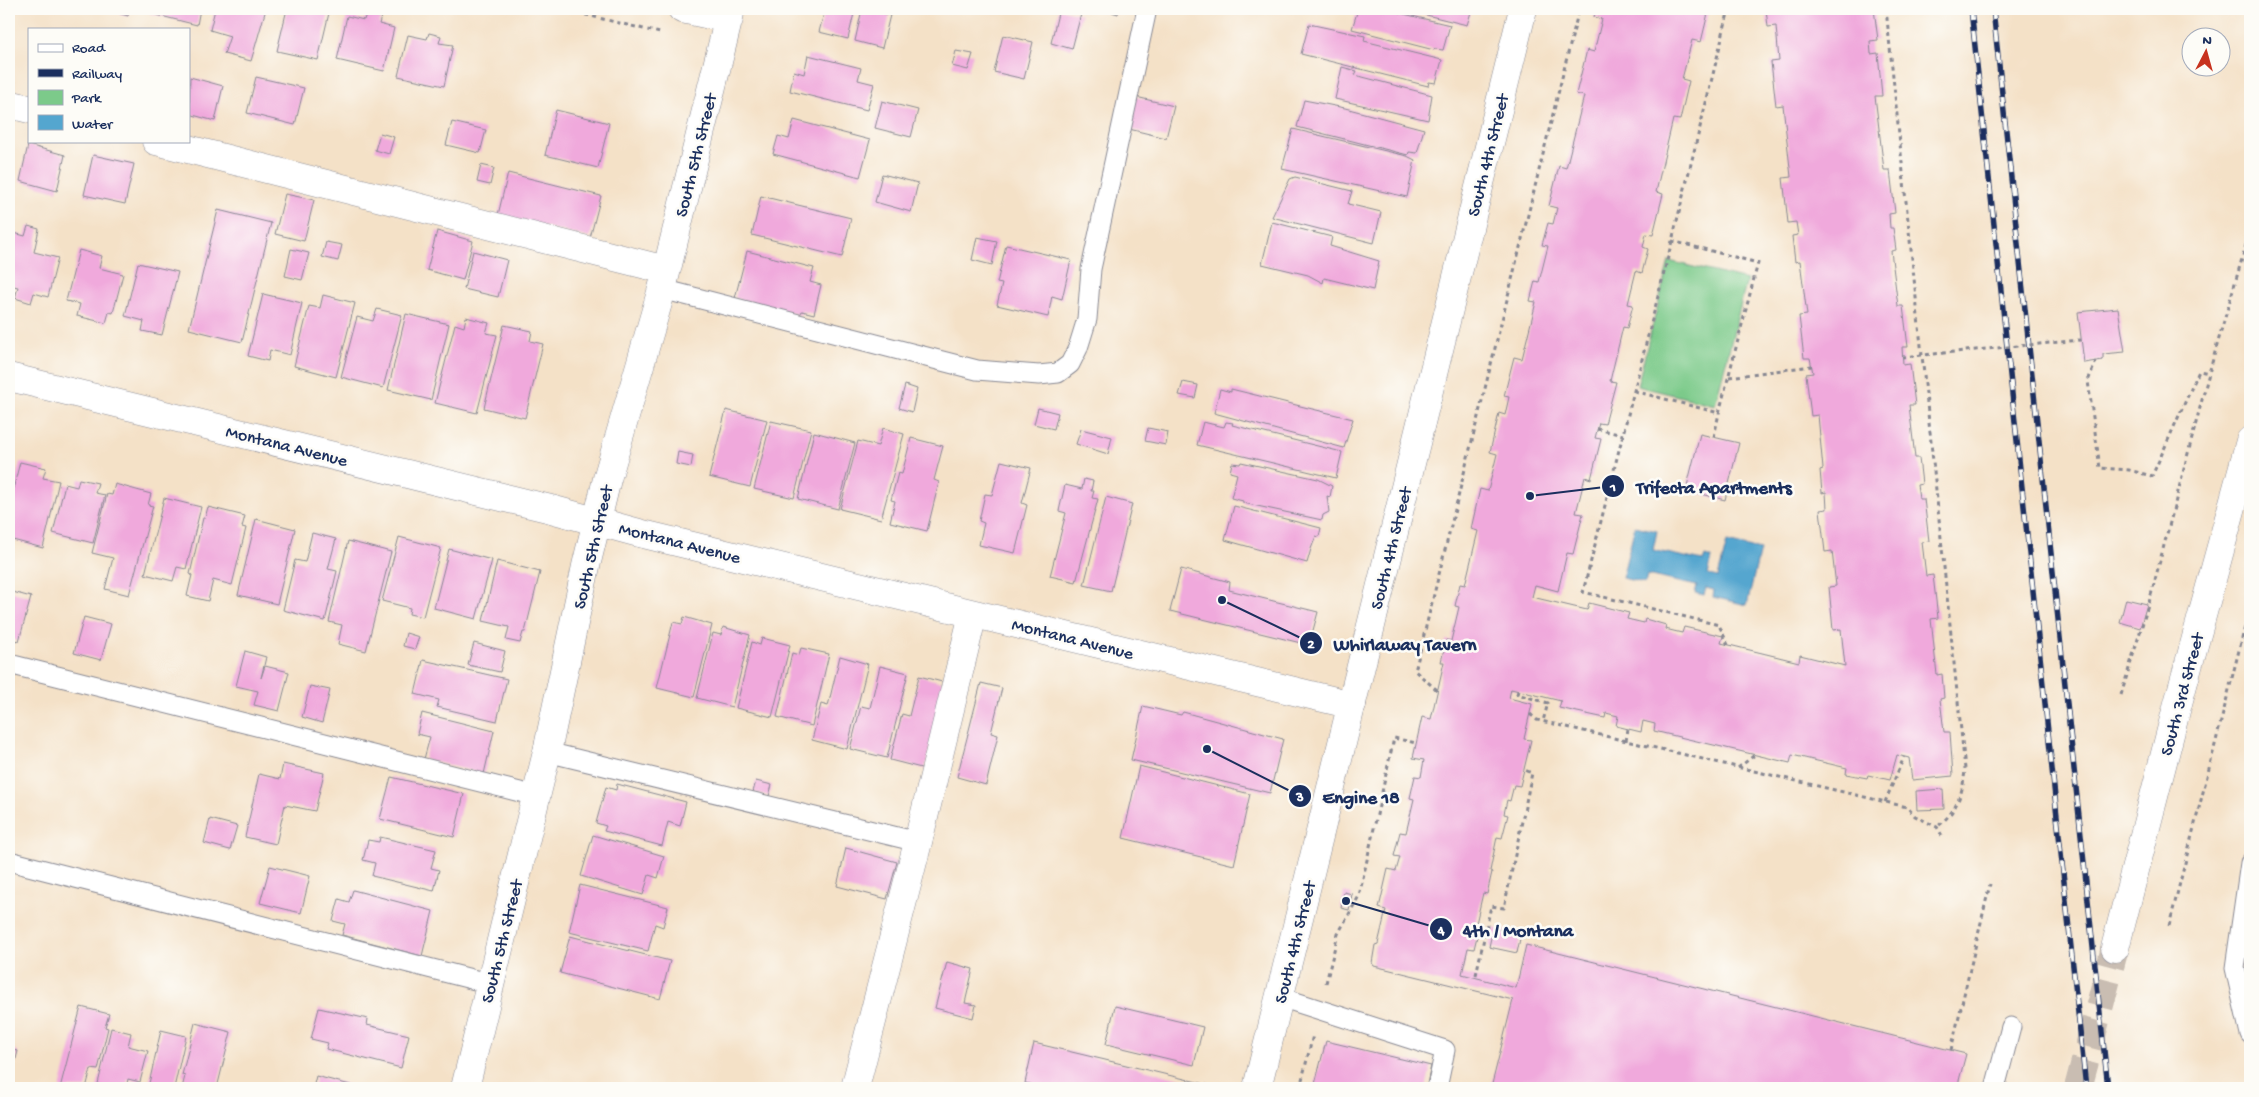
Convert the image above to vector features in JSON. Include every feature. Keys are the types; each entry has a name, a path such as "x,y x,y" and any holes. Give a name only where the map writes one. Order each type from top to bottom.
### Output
{"street":[{"path":"682,9 730,14"},
{"name":"South 4th Street","path":"1257,1088 1523,9"},
{"name":"South 5th Street","path":"465,1088 547,752 597,520 664,279 730,14"},
{"path":"9,104 28,109"},
{"path":"160,142 664,279"},
{"name":"Montana Avenue","path":"9,377 597,520 973,614 1352,705"},
{"name":"South 3rd Street","path":"2115,948 2177,707 2250,441"},
{"path":"855,1088 918,842 973,614"}],"lane":[{"path":"664,279 977,370 1039,375 1058,373 1070,364 1078,348 1087,319 1091,269 1147,9"},
{"path":"9,664 536,796"},
{"path":"547,752 918,842"},
{"path":"9,861 491,984"},
{"path":"2250,863 2235,968 2250,1034"},
{"path":"1280,997 1320,1008 1445,1050 1437,1088"},
{"path":"1995,1088 2011,1027"}],"path":[{"path":"562,9 665,34"},
{"path":"1437,690 1415,671 1579,9"},
{"path":"1728,645 1719,625 1582,592 1729,9"},
{"path":"1886,9 1965,769 1963,790 1956,806 1947,819 1937,827"},
{"path":"2121,696 2150,600 2209,373 2250,231"},
{"path":"1672,240 1758,262 1714,437"},
{"path":"1902,357 2081,340"},
{"path":"2096,361 2088,381 2100,468 2129,470 2152,476 2199,371 2209,373"},
{"path":"1729,377 1812,366"},
{"path":"1634,391 1719,413"},
{"path":"1597,429 1623,435"},
{"path":"2169,926 2250,607"},
{"path":"1518,691 1518,694 1548,703 1543,721"},
{"path":"1530,714 1537,720 1907,807 1915,816 1937,827 1944,839"},
{"path":"1626,741 1628,729"},
{"path":"1300,1088 1338,934 1359,896 1394,738 1416,743"},
{"path":"1738,768 1756,754"},
{"path":"1885,802 1904,757"},
{"path":"1476,975 1492,906 1504,908 1532,773 1524,770"},
{"path":"1951,1050 1990,884"}],"green space":[{"path":"1669,261 1747,280 1715,405 1637,386"}],"water":[{"path":"1635,526 1657,531 1653,550 1703,561 1705,556 1712,558 1708,575 1718,577 1727,542 1760,550 1747,605 1713,597 1714,590 1706,588 1704,595 1695,593 1697,586 1647,575 1645,583 1622,578"}],"building":[{"path":"104,9 130,9 128,16"},
{"path":"150,9 200,9 197,25 149,13"},
{"path":"215,9 266,9 251,61 224,54 230,36 210,30"},
{"path":"287,9 313,9 329,13 318,60 277,51"},
{"path":"825,9 855,9 848,39 819,32"},
{"path":"862,9 890,15 882,48 855,41"},
{"path":"1059,9 1081,14 1072,49 1051,43"},
{"path":"1102,9 1119,9 1118,14"},
{"path":"1358,9 1383,9 1450,25 1443,50 1434,50 1352,29"},
{"path":"1402,9 1472,9 1467,25"},
{"path":"1596,9 1709,9 1701,42 1692,40 1682,79 1689,81 1680,120 1673,119 1656,192 1663,194 1653,235 1646,234 1643,247 1648,249 1642,273 1636,271 1628,304 1633,305 1627,328 1623,327 1610,381 1616,382 1605,424 1599,423 1595,438 1601,439 1591,479 1585,477 1576,513 1583,514 1573,554 1567,553 1558,591 1535,585 1532,597 1587,610 1589,603 1629,613 1627,619 1644,623 1645,619 1666,625 1665,629 1682,633 1684,627 1723,636 1721,643 1799,662 1800,655 1845,666 1841,629 1833,630 1829,587 1836,586 1832,551 1825,552 1820,510 1827,509 1826,492 1822,493 1820,470 1823,469 1818,415 1811,416 1806,374 1813,373 1810,358 1804,358 1799,316 1807,315 1800,261 1795,262 1792,236 1798,235 1796,222 1788,223 1783,178 1791,177 1783,105 1776,106 1771,62 1779,61 1776,26 1768,27 1766,9 1874,9 1878,40 1870,41 1871,54 1878,53 1882,96 1875,96 1884,170 1890,170 1895,213 1889,214 1890,228 1893,228 1896,250 1891,251 1898,306 1903,306 1908,347 1902,347 1903,365 1910,364 1915,405 1909,405 1915,458 1919,458 1922,484 1917,485 1919,499 1924,499 1929,541 1922,542 1926,576 1933,575 1938,618 1931,619 1937,675 1942,674 1944,698 1940,699 1944,732 1950,732 1953,776 1912,780 1909,758 1897,755 1890,780 1868,775 1867,778 1846,774 1847,768 1792,755 1790,763 1654,731 1655,724 1643,721 1641,732 1616,726 1618,716 1606,713 1605,718 1559,708 1561,701 1511,689 1509,698 1532,704 1524,739 1531,740 1520,786 1514,785 1510,801 1507,800 1504,814 1508,815 1502,838 1497,837 1487,894 1483,893 1475,928 1479,928 1474,949 1468,948 1462,974 1516,988 1526,945 1966,1054 1957,1088 1491,1088 1513,1000 1374,966 1372,963 1375,945 1378,944 1386,910 1379,908 1388,869 1396,871 1400,857 1394,856 1400,832 1406,833 1414,799 1410,798 1415,776 1421,777 1424,760 1413,758 1422,717 1431,719 1444,662 1441,662 1446,640 1451,641 1459,607 1455,606 1460,584 1465,585 1478,531 1471,529 1480,489 1488,491 1497,454 1490,452 1499,413 1505,415 1509,397 1504,396 1514,357 1522,359 1536,302 1530,301 1535,281 1539,282 1548,246 1542,245 1548,223 1553,224 1557,208 1549,206 1559,166 1566,168 1584,96 1576,94 1587,50 1594,52 1602,19 1594,17"},
{"path":"366,14 381,17 379,24 394,28 384,71 337,60 347,16 364,20"},
{"path":"1309,24 1365,36 1364,41 1442,60 1436,83 1429,82 1428,86 1301,54"},
{"path":"429,33 441,36 439,43 453,45 444,86 398,76 408,35 427,39"},
{"path":"1003,35 1033,42 1024,79 994,72"},
{"path":"956,51 973,54 968,70 952,66"},
{"path":"808,55 861,68 858,80 874,84 867,110 790,91 794,71 804,74"},
{"path":"1342,67 1357,71 1355,75 1432,95 1428,120 1335,99"},
{"path":"190,77 223,86 215,121 190,114"},
{"path":"256,77 304,88 295,125 247,113"},
{"path":"1136,97 1174,106 1166,138 1129,129"},
{"path":"1304,100 1345,108 1424,129 1417,153 1409,152 1408,155 1297,127"},
{"path":"882,101 918,110 911,137 875,128"},
{"path":"556,110 609,123 598,168 545,155"},
{"path":"794,120 870,140 860,177 773,154 778,136 789,139"},
{"path":"452,122 486,130 480,153 446,145"},
{"path":"1293,129 1407,156 1415,160 1407,197 1282,169"},
{"path":"380,133 394,137 389,154 375,150"},
{"path":"28,145 65,155 57,191 20,181"},
{"path":"93,155 134,164 125,204 84,195"},
{"path":"481,165 494,168 490,185 477,182"},
{"path":"508,173 601,196 590,238 498,215"},
{"path":"882,174 918,183 911,212 875,202"},
{"path":"1295,177 1352,191 1348,204 1381,212 1374,243 1272,217 1290,179"},
{"path":"285,194 314,200 304,241 275,234"},
{"path":"761,196 851,218 842,257 752,235"},
{"path":"218,210 271,223 242,342 189,329"},
{"path":"1272,222 1332,237 1330,246 1379,261 1373,290 1324,278 1323,283 1308,275 1262,264"},
{"path":"28,226 39,229 34,252 58,258 48,297 34,293 31,303 15,298 18,287 9,285 9,252 14,233 25,236"},
{"path":"437,231 473,241 463,280 427,270"},
{"path":"977,237 997,241 992,265 972,260"},
{"path":"326,242 342,245 338,261 322,257"},
{"path":"1006,245 1071,260 1062,299 1052,296 1048,317 997,305 1002,284 997,283"},
{"path":"291,249 309,253 302,280 285,276"},
{"path":"79,250 102,256 99,268 123,274 113,313 109,312 106,323 77,316 80,304 66,301"},
{"path":"473,251 507,260 498,297 464,289"},
{"path":"747,251 814,268 810,282 821,285 814,314 802,311 800,315 735,298"},
{"path":"138,263 178,272 162,335 142,331 144,321 125,316"},
{"path":"263,294 302,303 290,355 270,350 268,361 248,356"},
{"path":"323,295 355,303 336,377 294,366 309,306 320,308"},
{"path":"2118,308 2125,352 2103,354 2103,360 2084,363 2078,312"},
{"path":"377,309 402,315 383,388 341,377 357,317 373,321"},
{"path":"406,314 449,324 431,400 388,390"},
{"path":"466,317 489,323 486,333 497,335 477,413 435,403 455,324 464,327"},
{"path":"504,325 532,331 530,341 543,344 525,418 484,408"},
{"path":"1183,382 1198,385 1195,398 1179,395"},
{"path":"905,385 917,389 912,412 899,408"},
{"path":"1220,389 1231,392 1231,389 1353,419 1344,448 1214,413"},
{"path":"1038,408 1058,413 1054,429 1034,424"},
{"path":"726,410 767,420 750,487 709,477"},
{"path":"771,421 811,430 794,498 754,489"},
{"path":"1203,422 1224,427 1226,422 1233,423 1232,425 1342,452 1336,478 1197,445"},
{"path":"883,428 904,434 881,519 840,509 858,441 878,446"},
{"path":"1148,428 1168,432 1166,445 1145,441"},
{"path":"1081,429 1112,437 1108,454 1076,444"},
{"path":"814,432 855,443 838,509 798,499"},
{"path":"1700,434 1739,443 1725,500 1686,490"},
{"path":"911,438 943,446 934,480 939,482 927,531 890,522 895,501 891,500 898,473 902,474"},
{"path":"678,452 693,455 691,467 676,464"},
{"path":"1001,461 1031,468 1022,503 1027,505 1015,553 979,545 984,523 979,521 985,494 992,495"},
{"path":"20,462 46,468 43,478 59,481 43,548 9,539 9,505"},
{"path":"1241,462 1318,479 1332,486 1330,497 1327,496 1329,512 1323,515 1322,520 1243,503 1243,501 1231,498 1237,474 1230,472 1232,463 1240,464"},
{"path":"79,479 98,483 95,493 105,495 93,543 53,533 65,484 77,487"},
{"path":"1084,479 1093,481 1091,491 1094,491 1092,498 1098,499 1076,582 1050,576 1066,513 1059,511 1065,485 1082,489"},
{"path":"115,484 151,494 148,505 153,506 129,595 105,589 113,558 92,553 107,494 112,495"},
{"path":"1106,497 1132,504 1111,591 1084,585"},
{"path":"164,498 201,507 186,569 177,567 173,581 145,574"},
{"path":"1234,506 1321,528 1319,537 1316,536 1307,563 1225,540"},
{"path":"208,507 245,516 242,527 246,528 232,585 213,580 208,601 187,596 203,518 205,518"},
{"path":"256,519 295,529 277,604 238,595"},
{"path":"312,533 336,539 328,569 337,571 325,621 283,610 295,560 305,562"},
{"path":"399,537 441,548 423,617 409,614 410,608 382,601"},
{"path":"348,541 391,552 366,651 338,644 342,625 329,622"},
{"path":"449,549 492,560 476,619 434,608"},
{"path":"497,561 540,572 525,632 523,632 520,643 506,640 509,627 483,621"},
{"path":"1181,569 1230,582 1229,590 1318,612 1309,645 1170,611"},
{"path":"9,591 31,597 19,641 9,639"},
{"path":"2126,599 2147,604 2140,628 2120,622"},
{"path":"84,617 111,624 101,660 74,653"},
{"path":"684,617 712,625 694,697 657,688 673,622 682,624"},
{"path":"723,627 750,635 732,707 697,698 713,633 721,635"},
{"path":"406,633 419,637 415,649 403,646"},
{"path":"762,638 790,645 772,717 736,708 752,642 760,645"},
{"path":"474,643 505,651 500,672 468,665"},
{"path":"801,648 829,654 812,726 777,717 792,653 799,655"},
{"path":"245,651 266,657 261,678 265,666 289,672 279,711 254,705 258,691 236,686"},
{"path":"840,656 868,664 847,749 812,740 821,704 828,706"},
{"path":"423,660 507,679 497,721 437,707 439,700 415,694"},
{"path":"880,666 908,673 887,758 850,749 861,706 870,708"},
{"path":"919,676 946,683 925,769 890,760 902,714 909,716"},
{"path":"981,683 1002,688 991,733 998,735 986,785 957,777"},
{"path":"310,686 330,690 322,723 302,717"},
{"path":"1143,706 1181,715 1183,712 1283,739 1270,793 1131,760"},
{"path":"422,713 494,731 484,774 424,759 430,737 417,734"},
{"path":"283,764 324,773 315,811 285,805 276,844 245,837 259,774 280,779"},
{"path":"1139,766 1250,794 1234,865 1123,838"},
{"path":"391,777 464,794 454,837 380,819"},
{"path":"756,781 772,785 769,796 753,792"},
{"path":"617,784 686,802 680,826 668,822 662,846 604,831 606,826 596,823 606,787 616,790"},
{"path":"1943,789 1944,809 1917,810 1916,791"},
{"path":"210,819 237,826 230,850 204,843"},
{"path":"593,835 664,856 658,878 649,875 643,895 581,876"},
{"path":"380,837 436,850 431,868 439,870 434,891 372,876 375,863 363,860 368,840 379,842"},
{"path":"846,848 897,862 887,899 837,886"},
{"path":"270,866 310,876 301,913 260,903"},
{"path":"580,885 668,907 663,927 655,924 648,951 569,932"},
{"path":"353,890 433,911 422,956 342,935 345,924 333,921 339,899 349,902"},
{"path":"1344,892 1352,894 1349,910 1341,908"},
{"path":"1493,928 1521,934 1517,953 1489,947"},
{"path":"570,936 670,961 660,999 560,973"},
{"path":"947,962 973,969 965,1003 976,1005 973,1018 935,1008"},
{"path":"1115,1006 1203,1027 1194,1065 1106,1044"},
{"path":"81,1007 109,1014 105,1027 108,1028 98,1070 91,1069 86,1088 60,1088"},
{"path":"319,1008 368,1019 367,1025 409,1035 401,1068 326,1049 328,1043 311,1039"},
{"path":"195,1023 231,1032 217,1088 182,1088 185,1076 182,1075"},
{"path":"111,1028 131,1033 128,1046 148,1051 140,1082 128,1079 126,1088 97,1088"},
{"path":"161,1030 186,1036 174,1088 148,1088"},
{"path":"1326,1041 1431,1066 1426,1088 1314,1088"},
{"path":"1034,1043 1214,1086 1213,1088 1048,1088 1025,1083"},
{"path":"9,1049 18,1051 9,1087"},
{"path":"316,1076 362,1088 313,1088"}],"tunnel":[{"path":"2078,1088 2115,948"}],"railway":[{"path":"1971,9 2086,1088"},
{"path":"1993,9 2108,1088"}],"place":[{"name":"Trifecta Apartments","path":"1530,496"},
{"name":"Whirlaway Tavern","path":"1222,600"},
{"name":"Engine 18","path":"1207,749"},
{"name":"4th / Montana","path":"1346,901"}]}
